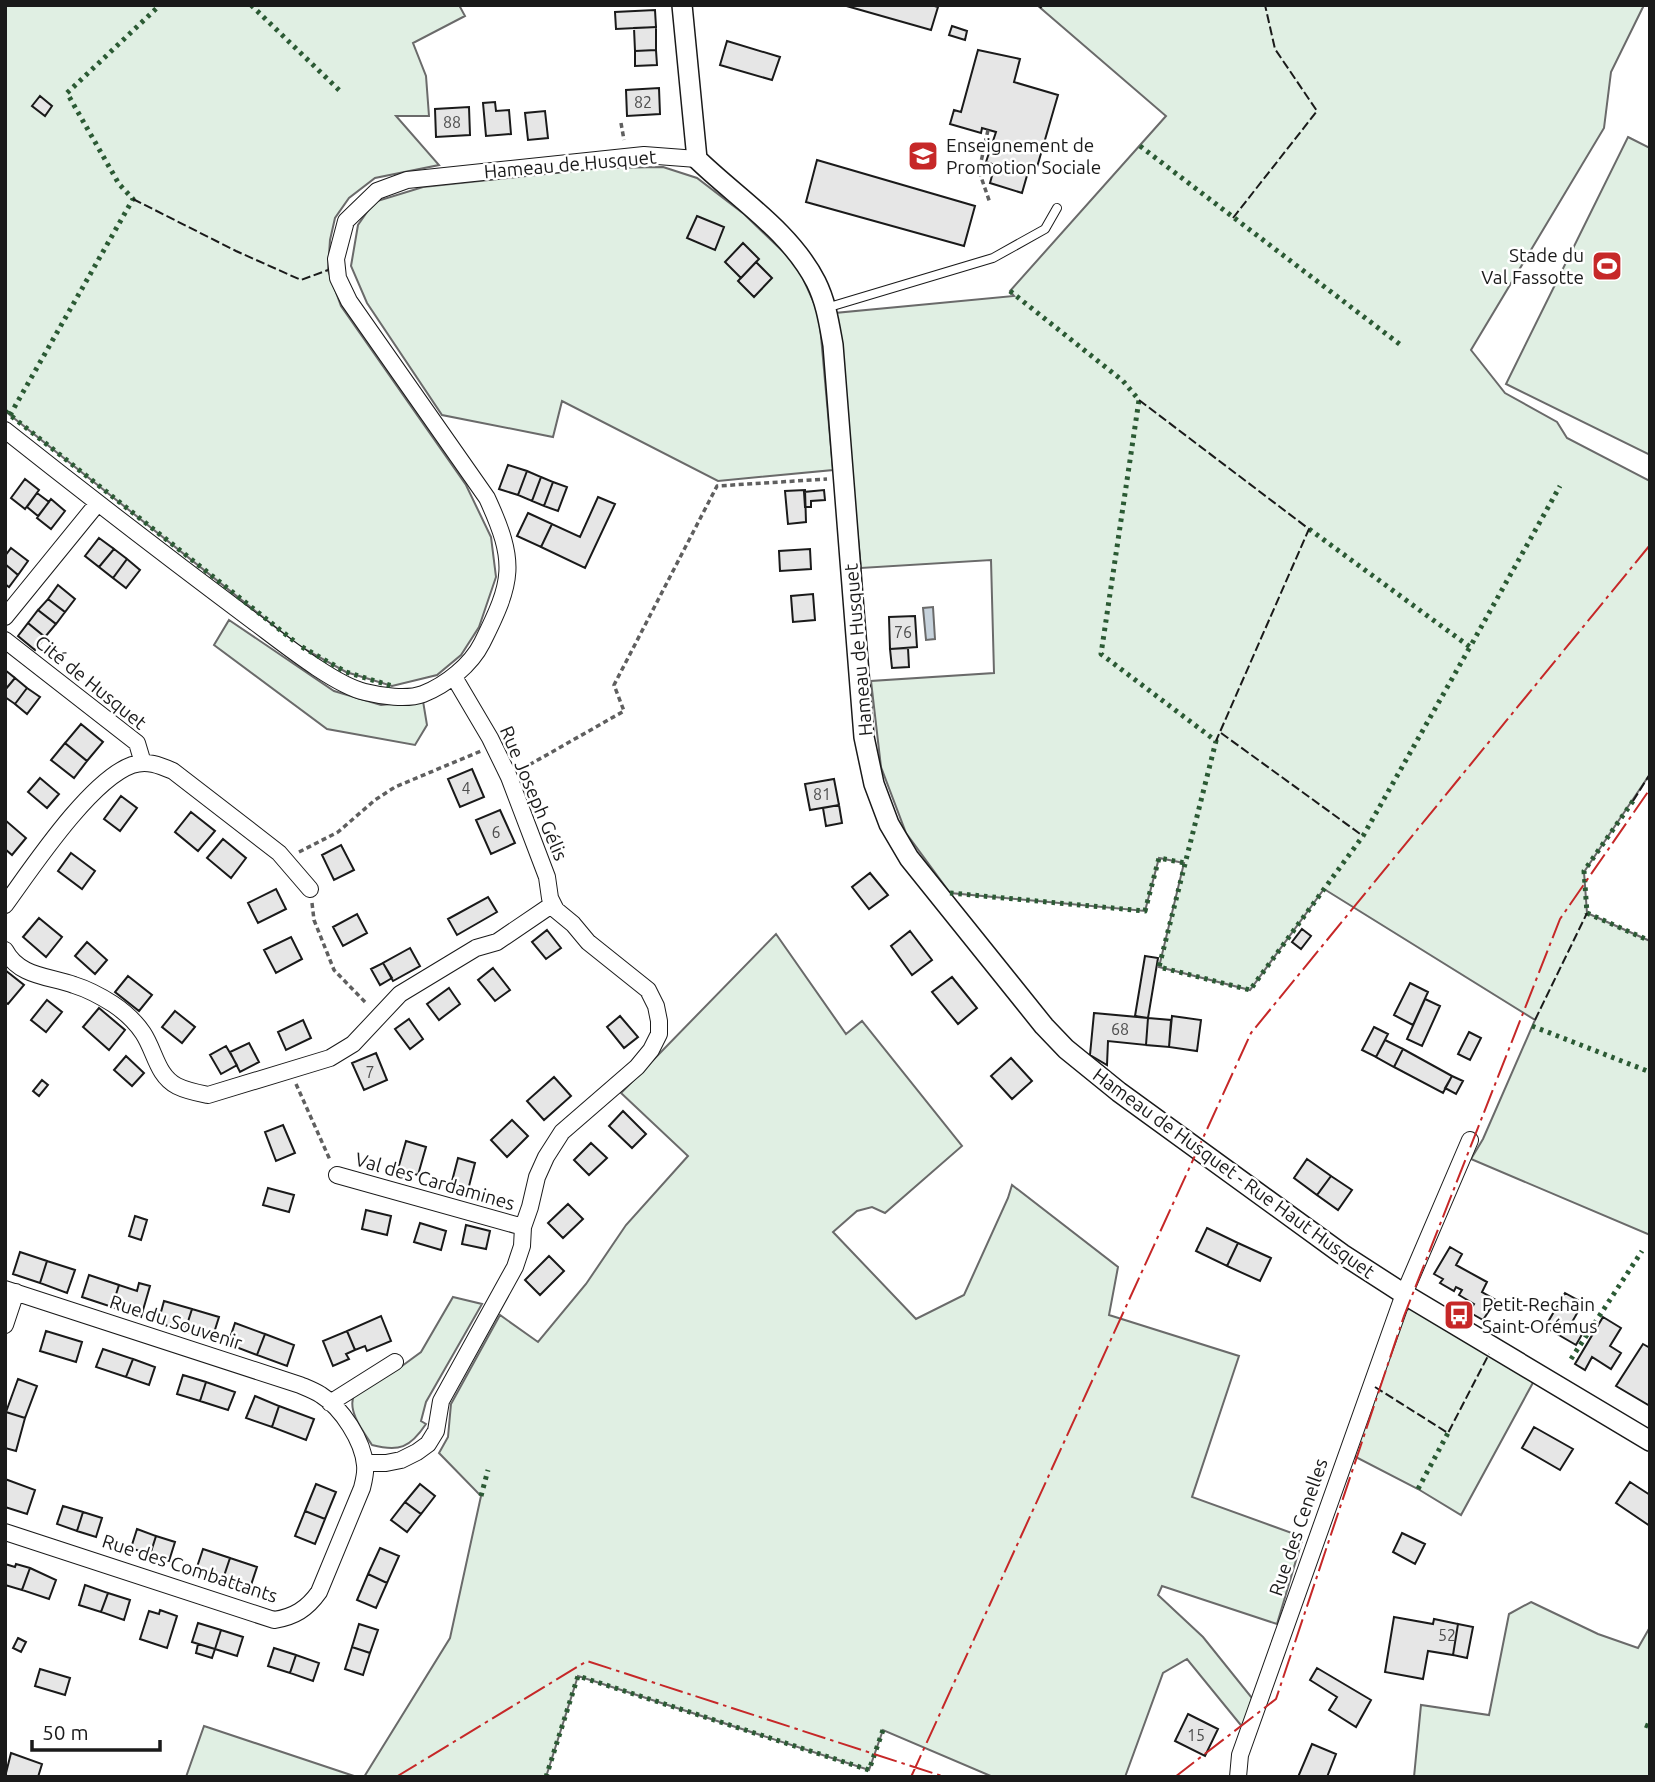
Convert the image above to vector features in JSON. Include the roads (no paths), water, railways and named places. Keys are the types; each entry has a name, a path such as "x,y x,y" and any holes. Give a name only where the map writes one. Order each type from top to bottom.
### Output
{"street":[{"path":"682,5 697,159"},
{"name":"Hameau de Husquet","path":"97,504 282,643 325,672 362,692 389,696 421,695 454,677 478,651 492,622 505,593 509,561 501,528 487,499 349,300 338,278 337,259 346,221 377,191 407,180 644,155 697,159 789,243 817,283 826,307 833,345 864,737 874,784 889,824 909,858 1044,1026 1066,1049"},
{"path":"5,430 97,504 5,617"},
{"name":"Cité de Husquet","path":"5,640 137,743 143,763"},
{"name":"Rue Joseph Gélis","path":"365,1462 386,1463 401,1460 428,1444 436,1431 441,1401 515,1267 523,1247 523,1227 537,1177 562,1132 637,1068 659,1034 656,1006 648,990 588,942 553,904 547,877 509,777 454,677"},
{"path":"5,905 64,825 119,772 143,763 156,763 173,771 279,853 310,889"},
{"path":"5,950 25,971 74,985 110,1002 130,1016 144,1034 168,1080 177,1087 208,1095 330,1058 353,1044 401,994 476,948 496,942 553,904"},
{"name":"Hameau de Husquet - Rue Haut Husquet","path":"1066,1049 1119,1092 1332,1247 1404,1294 1650,1441"},
{"name":"Rue des Cenelles","path":"1238,1777 1240,1755 1404,1294 1470,1140"},
{"name":"Val des Cardamines","path":"337,1175 523,1227"},
{"path":"5,1325 10,1290"},
{"name":"Rue du Souvenir","path":"10,1290 300,1385 330,1402"},
{"path":"365,1462 348,1424 330,1402 395,1362"},
{"name":"Rue des Combattants","path":"5,1531 274,1620 291,1617 312,1602 319,1592 362,1488 365,1462"}],"lane":[{"path":"826,307 993,258 1045,229 1057,208"}],"place":[{"name":"Enseignement de Promotion Sociale","path":"923,156"},
{"name":"Stade du Val Fassotte","path":"1607,266"},
{"name":"Petit-Rechain Saint-Orémus","path":"1459,1315"}]}
